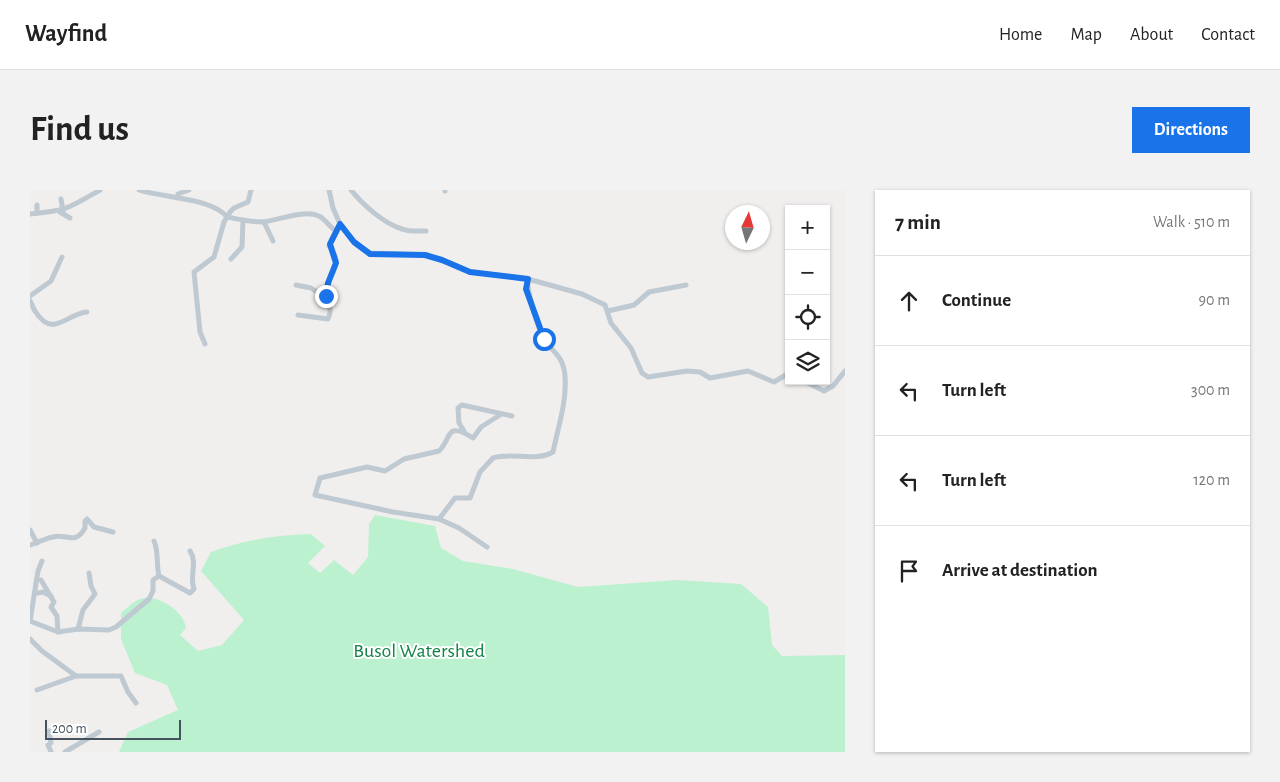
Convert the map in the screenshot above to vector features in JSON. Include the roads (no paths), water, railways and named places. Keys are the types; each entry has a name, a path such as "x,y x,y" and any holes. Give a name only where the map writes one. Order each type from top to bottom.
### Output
{"street":[{"path":"30,214 61,211 84,201 100,190"},
{"path":"139,190 178,194 206,204 223,212 227,217 243,220 264,222 284,216 317,215 336,231"},
{"path":"178,194 189,190"},
{"path":"205,344 200,332 194,272 214,258 227,217 234,208 248,202 251,190"},
{"path":"329,190 333,208 340,224 354,242 370,254 425,255 470,272 528,279 588,297 605,305 611,323 621,333 636,354 642,373 648,377 687,370 700,372 710,378 748,371 774,382 785,375"},
{"path":"352,190 360,202 395,226 410,231 426,231"},
{"path":"61,211 62,199"},
{"path":"37,205 37,213"},
{"path":"61,211 70,218"},
{"path":"231,260 242,247 243,220"},
{"path":"264,222 273,241"},
{"path":"326,298 328,283 336,263 335,254 330,246 340,224"},
{"path":"30,296 51,281 62,257"},
{"path":"439,519 455,498 470,498 480,472 493,458 523,455 537,458 545,457 553,452 561,420 565,376 561,359 542,335 526,289 528,279"},
{"path":"296,285 311,288 326,298 331,306 328,319 298,315"},
{"path":"608,311 634,305 649,292 686,285"},
{"path":"30,301 36,312 54,325 61,325 76,314 88,312"},
{"path":"812,385 824,391 833,386 845,371"},
{"path":"500,415 481,427 473,438 464,432 457,416 460,406 512,416"},
{"path":"464,432 454,432 448,435 439,451 404,459 385,471 367,467 325,476 316,483 314,493 318,496 439,519 459,528 487,547"},
{"path":"30,545 51,537 66,539 80,535 85,528 85,520 88,519 94,527 113,532"},
{"path":"30,530 37,543"},
{"path":"154,541 158,548 159,576"},
{"path":"159,576 185,592 193,592 194,561 190,551"},
{"path":"42,562 38,570 30,621 58,632 78,628 109,630 116,627 149,599 153,591 153,580 159,576"},
{"path":"78,628 83,610 95,594 91,586 89,573"},
{"path":"41,580 53,597 54,602 52,606 57,616 58,632"},
{"path":"38,593 43,592 53,597"},
{"path":"30,638 42,651 76,676"},
{"path":"38,690 76,676 121,676 128,692 136,703"},
{"path":"49,731 51,742 48,745 51,752"},
{"path":"65,752 99,732"}],"park label":[{"name":"Busol Watershed","path":"419,651"}]}
